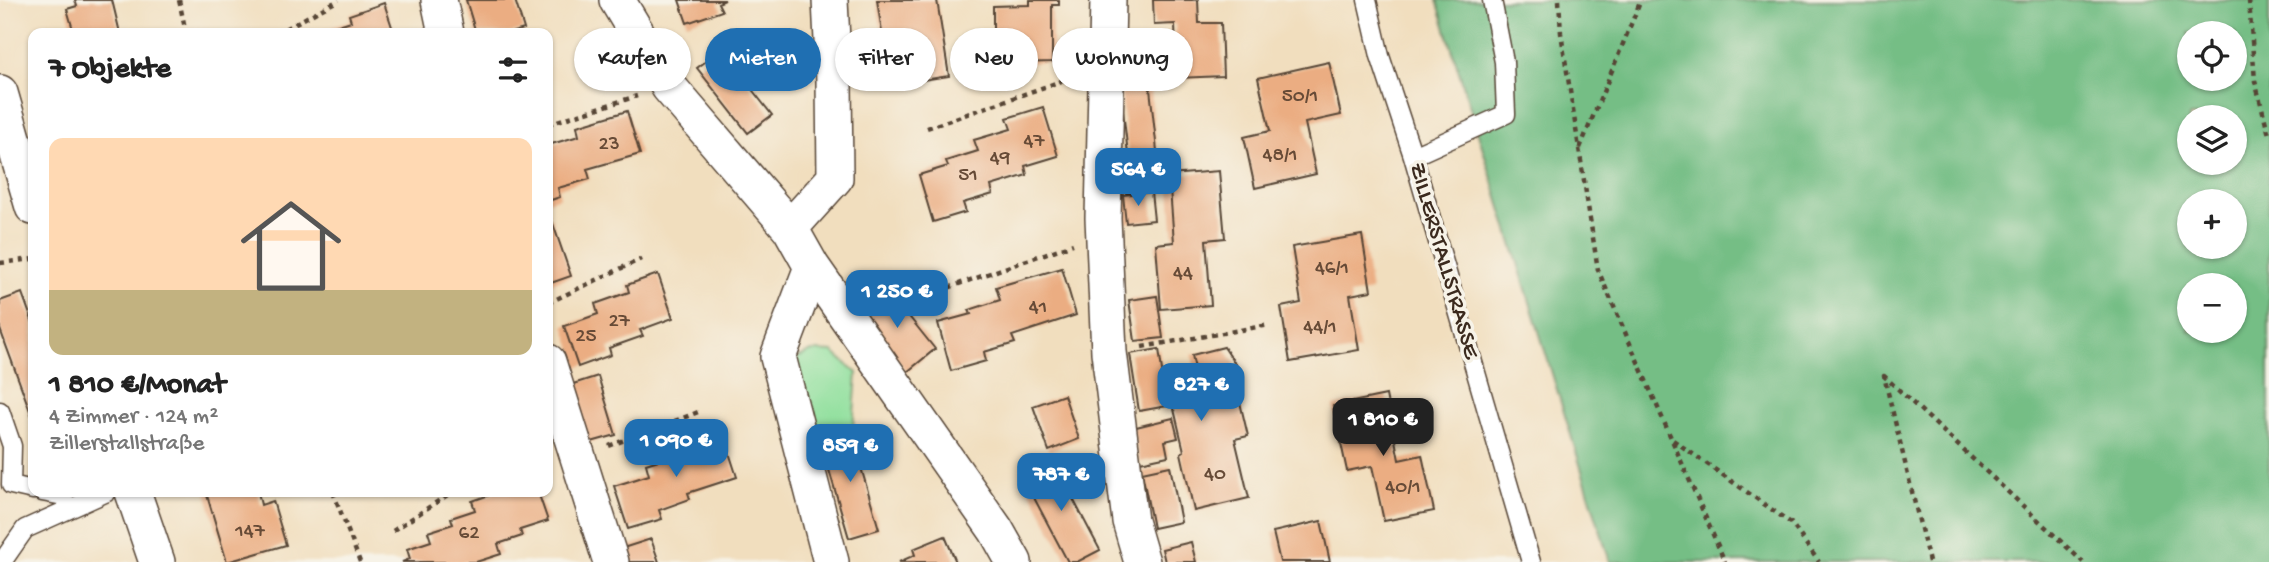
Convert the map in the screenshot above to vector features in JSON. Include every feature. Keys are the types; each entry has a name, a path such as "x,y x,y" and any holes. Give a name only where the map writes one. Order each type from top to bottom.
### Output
{"street":[{"path":"439,0 445,28"},
{"path":"617,0 634,28"},
{"path":"790,228 835,178 830,0"},
{"path":"1108,0 1108,28"},
{"path":"672,91 790,228 812,267 996,530 1014,562"},
{"path":"1106,91 1103,234 1110,352 1130,521 1142,562"},
{"path":"0,93 28,190"},
{"path":"812,267 778,357 831,562"},
{"path":"553,377 611,562"},
{"path":"135,497 157,562"}],"lane":[{"name":"ZILLERSTALLSTRASSE","path":"1367,0 1380,56 1413,156 1531,562"},
{"path":"1413,156 1506,114 1504,62 1492,0"},
{"path":"0,411 12,446 11,485 28,489"},
{"path":"2,562 25,529 96,497"}],"path":[{"path":"179,0 185,28"},
{"path":"286,28 339,0"},
{"path":"1559,0 1561,33 1598,270 1725,562"},
{"path":"1579,151 1641,0"},
{"path":"2249,0 2255,81 2269,135"},
{"path":"927,128 1052,84"},
{"path":"553,122 656,91"},
{"path":"939,291 1103,234"},
{"path":"553,301 641,259"},
{"path":"0,263 28,260"},
{"path":"1110,352 1269,325"},
{"path":"1929,562 1884,376 2083,562"},
{"path":"579,458 701,411"},
{"path":"1672,439 1791,523 1819,562"},
{"path":"335,497 359,562"},
{"path":"393,531 444,497"}],"green space":[{"path":"1437,0 2269,0 2269,562 1610,562"},
{"path":"812,351 833,352 857,373 853,428 809,445 790,385 797,358"}],"building":[{"path":"75,0 112,0 119,28 73,28 67,9 77,6"},
{"path":"466,0 515,0 524,28 474,28"},
{"path":"679,0 725,0 718,3 722,11 687,23"},
{"path":"877,0 937,0 949,76 936,78 936,28 881,28"},
{"path":"1030,0 1059,0 1059,5 1052,5 1052,62 1038,62 1038,28 993,28 993,6 1030,5"},
{"path":"1153,0 1198,0 1199,23 1221,23 1223,76 1193,77 1193,28 1175,28 1175,24 1154,25"},
{"path":"384,3 392,28 329,28 351,21 349,15"},
{"path":"705,62 705,78 697,68"},
{"path":"1329,62 1341,115 1305,123 1316,174 1255,188 1244,137 1270,131 1258,78"},
{"path":"715,91 753,91 772,115 748,133"},
{"path":"1121,91 1150,91 1157,151 1128,154"},
{"path":"1043,107 1058,156 1025,166 1027,175 991,186 993,194 963,203 966,212 933,222 919,175 948,166 946,161 978,151 974,140 1011,129 1007,118"},
{"path":"627,111 640,154 587,169 590,179 558,188 560,197 553,199 553,144 579,136 577,126"},
{"path":"1151,162 1154,190 1126,193 1123,165"},
{"path":"1219,171 1225,238 1206,240 1211,305 1161,309 1156,244 1174,242 1169,175"},
{"path":"1151,192 1154,220 1126,223 1123,195"},
{"path":"553,224 571,276 553,282"},
{"path":"1362,235 1371,291 1350,295 1359,350 1290,362 1281,307 1301,303 1292,247"},
{"path":"1062,268 1076,315 1012,336 1015,343 984,352 986,361 951,371 938,323 971,314 969,310 1000,300 996,287"},
{"path":"658,274 673,318 640,330 643,336 609,348 611,355 578,367 564,326 598,314 595,304 629,292 627,285"},
{"path":"887,289 935,349 907,372 859,311"},
{"path":"22,293 28,309 28,405 0,329 0,301"},
{"path":"1157,296 1163,338 1135,341 1129,300"},
{"path":"1224,347 1236,365 1239,376 1234,377 1248,436 1235,439 1249,498 1194,511 1173,405 1139,411 1130,354 1159,349 1165,392 1198,384 1192,355"},
{"path":"598,376 616,435 584,444 567,386"},
{"path":"1064,395 1079,439 1049,451 1033,406"},
{"path":"1386,395 1399,460 1422,455 1434,511 1384,521 1372,466 1347,471 1333,406"},
{"path":"1173,418 1178,438 1165,441 1168,456 1140,462 1132,428"},
{"path":"850,430 879,529 849,538 820,439"},
{"path":"722,431 737,477 688,493 690,499 659,510 662,519 628,529 614,486 649,475 646,464 677,454 675,446"},
{"path":"1053,461 1100,550 1077,562 1068,562 1023,477"},
{"path":"1170,466 1181,522 1153,528 1142,472"},
{"path":"208,497 259,497 261,505 273,501 286,545 227,562"},
{"path":"484,497 540,497 548,521 520,530 522,536 498,544 501,554 476,562 402,562 410,559 407,549 431,541 428,532 453,524 451,518 475,510 472,501"},
{"path":"1321,521 1330,562 1280,562 1273,532"},
{"path":"945,536 956,562 899,562 915,555 913,549"},
{"path":"651,539 659,562 624,562 620,549"},
{"path":"1191,542 1196,562 1165,562 1162,549"}]}
